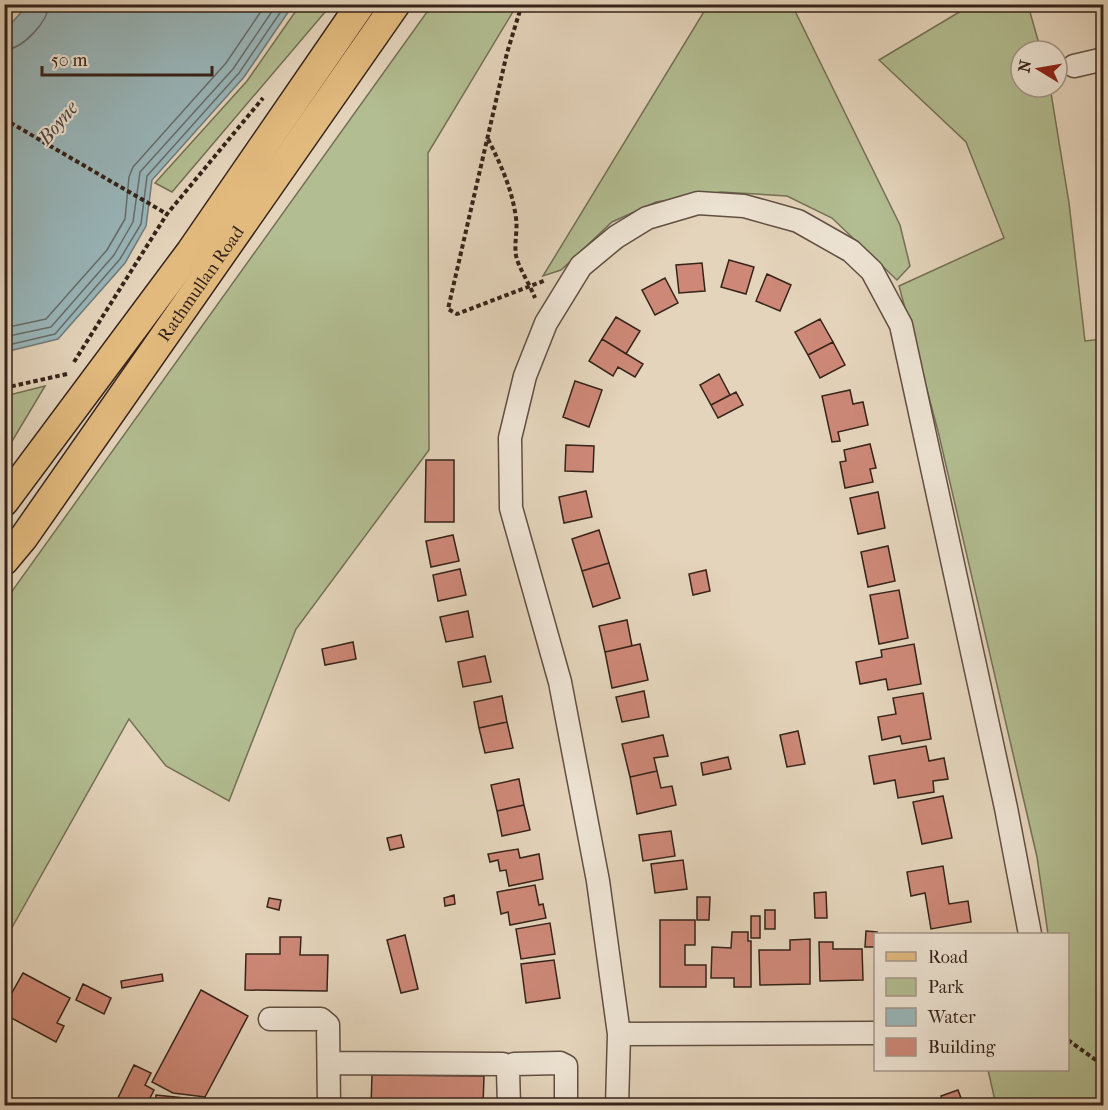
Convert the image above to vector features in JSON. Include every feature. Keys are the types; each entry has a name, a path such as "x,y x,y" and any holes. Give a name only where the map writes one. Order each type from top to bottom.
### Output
{"main road":[{"name":"Rathmullan Road","path":"4,502 191,250 361,4"},
{"name":"Rathmullan Road","path":"4,561 24,537 396,4"}],"street":[{"path":"1074,66 1104,59"},
{"path":"617,1106 619,1034 598,881 560,682 511,508 510,438 525,376 546,323 581,266 616,237 647,218 698,203 744,206 798,220 851,251 872,272 901,325 1006,808 1030,933"},
{"path":"270,1019 321,1019 328,1025 328,1106"},
{"path":"619,1034 874,1033"},
{"path":"329,1063 503,1064 508,1070 508,1106"},
{"path":"508,1070 514,1064 560,1063 566,1066 566,1106"}],"path":[{"path":"522,4 507,53 448,309 458,314 581,266"},
{"path":"73,364 167,214 265,96"},
{"path":"4,119 167,214"},
{"path":"488,139 509,183 516,219 517,259 546,323"},
{"path":"4,388 67,374"},
{"path":"1069,1041 1104,1066"}],"green space":[{"path":"300,5 331,5 172,192 155,183 247,81"},
{"path":"432,5 517,5 428,153 429,450 296,629 229,801 166,766 129,719 5,940 5,601"},
{"path":"708,5 792,5 900,225 910,266 897,280 832,218 787,196 721,192 656,202 612,222 561,270 543,276"},
{"path":"971,5 1028,5 1038,39 1009,39 1009,99 1052,99 1069,203 1085,341 1103,339 1103,1105 996,1105 988,1071 1069,1071 1069,933 1048,933 1037,857 938,431 899,286 1004,238 966,142 879,60"},
{"path":"45,386 5,453 5,396"}],"water":[{"name":"Boyne","path":"28,5 293,5 244,77 152,180 146,226 125,263 58,339 5,352 5,30"}],"building":[{"path":"729,260 754,267 746,294 721,287"},
{"path":"702,263 705,291 679,293 676,265"},
{"path":"767,274 791,285 780,311 756,301"},
{"path":"665,278 678,303 655,315 642,290"},
{"path":"616,317 640,331 626,354 602,339"},
{"path":"820,319 833,342 808,355 795,332"},
{"path":"602,339 643,364 635,377 618,367 613,376 589,361"},
{"path":"833,342 845,365 820,378 808,355"},
{"path":"719,374 730,395 711,405 700,385"},
{"path":"575,381 602,390 589,427 563,417"},
{"path":"850,390 853,404 863,402 868,425 838,432 840,441 832,442 822,396"},
{"path":"736,392 743,405 718,418 711,405"},
{"path":"870,444 876,468 870,469 873,482 845,488 840,462 846,461 844,450"},
{"path":"566,445 594,446 593,472 565,471"},
{"path":"426,460 454,460 454,522 425,522"},
{"path":"586,491 592,517 564,523 559,497"},
{"path":"878,492 885,528 858,534 850,498"},
{"path":"599,530 609,563 582,571 572,539"},
{"path":"453,535 459,561 431,567 426,541"},
{"path":"888,546 895,581 868,587 861,552"},
{"path":"609,563 620,598 593,607 582,571"},
{"path":"460,569 466,595 438,601 433,575"},
{"path":"706,570 710,591 693,595 689,574"},
{"path":"899,590 908,638 879,644 870,595"},
{"path":"468,611 473,637 446,642 440,617"},
{"path":"627,620 632,646 605,652 599,626"},
{"path":"353,642 356,659 325,665 322,649"},
{"path":"640,644 648,680 612,688 605,652"},
{"path":"914,644 921,684 888,690 886,679 860,684 856,662 882,657 881,650"},
{"path":"485,656 491,682 463,687 458,662"},
{"path":"644,691 649,717 622,722 616,697"},
{"path":"923,693 931,739 902,744 900,736 882,740 878,717 896,714 893,698"},
{"path":"502,696 507,722 479,728 474,702"},
{"path":"507,722 513,748 485,753 479,728"},
{"path":"798,731 805,764 787,767 780,735"},
{"path":"663,735 668,756 654,758 657,771 630,777 622,744"},
{"path":"926,746 929,761 944,758 948,779 933,781 934,792 898,798 895,780 874,784 869,756"},
{"path":"728,757 731,769 703,775 701,763"},
{"path":"657,771 661,788 672,786 676,805 637,814 630,777"},
{"path":"519,779 524,805 497,811 491,785"},
{"path":"943,796 952,838 922,844 913,802"},
{"path":"524,805 530,830 502,836 497,811"},
{"path":"671,831 675,856 643,861 639,835"},
{"path":"401,835 404,847 390,850 387,838"},
{"path":"518,849 520,858 539,854 543,879 509,886 506,870 500,871 498,860 490,862 488,854"},
{"path":"683,860 687,889 655,893 651,864"},
{"path":"943,866 949,904 968,901 971,922 931,929 925,893 911,896 907,872"},
{"path":"535,885 539,905 543,904 546,918 510,925 508,912 501,914 497,892"},
{"path":"826,892 827,918 815,918 814,893"},
{"path":"454,895 455,904 445,906 444,898"},
{"path":"697,897 710,897 709,920 697,920"},
{"path":"269,898 281,900 279,910 267,907"},
{"path":"765,910 775,910 775,929 765,929"},
{"path":"751,916 760,916 760,938 751,938"},
{"path":"660,920 695,920 695,945 685,945 685,965 706,965 706,987 660,987"},
{"path":"550,923 555,954 521,959 516,929"},
{"path":"866,931 877,932 874,933 874,947 865,947"},
{"path":"732,932 748,932 748,941 751,941 751,987 734,987 734,978 711,978 712,947 731,948"},
{"path":"405,935 418,989 401,993 387,940"},
{"path":"280,937 301,937 300,955 328,955 327,991 245,990 246,954 280,954"},
{"path":"810,939 810,984 760,985 759,950 790,950 790,940"},
{"path":"819,942 833,942 833,949 862,949 863,980 820,981"},
{"path":"554,960 560,998 526,1003 521,964"},
{"path":"23,973 70,998 57,1023 64,1026 56,1042 4,1014 4,1007"},
{"path":"162,974 163,981 122,988 121,981"},
{"path":"83,984 111,998 104,1014 76,1000"},
{"path":"201,990 248,1016 205,1097 173,1093 152,1082"},
{"path":"134,1065 151,1073 145,1085 154,1090 146,1106 114,1106"},
{"path":"372,1075 484,1076 483,1106 371,1106"},
{"path":"958,1090 964,1106 944,1106 941,1096"},
{"path":"156,1095 203,1100 202,1106 155,1106"}]}
